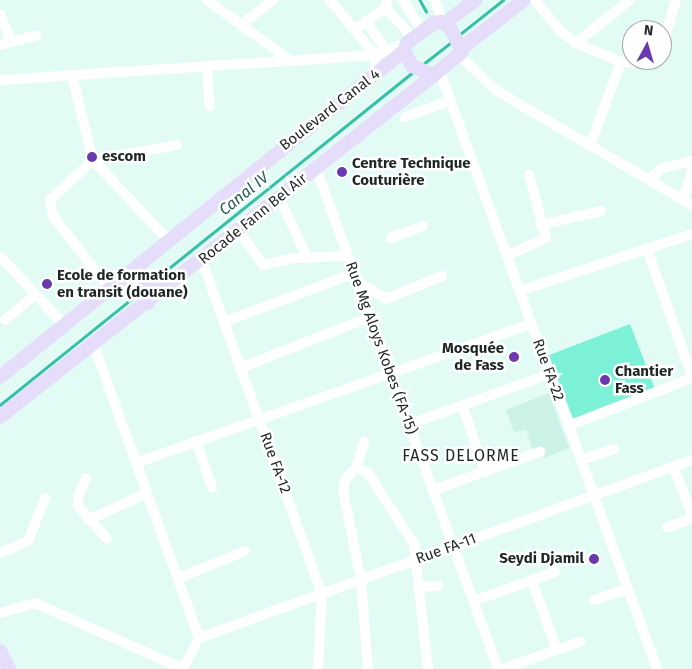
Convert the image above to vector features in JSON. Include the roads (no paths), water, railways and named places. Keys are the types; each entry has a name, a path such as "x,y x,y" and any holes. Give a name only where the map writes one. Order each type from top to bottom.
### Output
{"main road":[{"path":"475,0 443,23 461,52 524,0"},
{"name":"Boulevard Canal 4","path":"0,377 108,287 376,74 404,46 443,23"},
{"path":"404,46 412,66 437,74"},
{"name":"Rocade Fann Bel Air","path":"0,417 202,261 279,197 437,74 461,52"},
{"path":"128,272 148,279 151,288 148,303"},
{"path":"0,368 31,351"},
{"path":"0,427 42,393 57,372"},
{"path":"0,651 8,669"}],"street":[{"path":"207,0 290,61"},
{"path":"241,25 273,0"},
{"path":"330,0 375,55 376,74"},
{"path":"403,0 404,46"},
{"path":"435,0 443,23"},
{"path":"535,0 559,30 576,42 621,62 590,145"},
{"path":"576,42 630,0"},
{"path":"670,20 676,0"},
{"path":"354,30 387,4 404,46"},
{"path":"0,14 11,41"},
{"path":"366,22 404,46"},
{"path":"0,44 37,35"},
{"path":"0,80 375,55 404,46"},
{"path":"461,52 478,74 504,96 689,205 692,170"},
{"path":"207,67 210,106"},
{"name":"Rue FA-22","path":"437,74 450,101 507,256 628,589 654,668"},
{"path":"72,76 93,160 168,240"},
{"path":"405,116 450,101"},
{"path":"108,287 53,216 50,208 54,192 93,160 177,145"},
{"path":"649,180 662,168 692,161"},
{"name":"Rue Mg Aloys Kobes (FA-15)","path":"316,168 452,547 474,600 498,669"},
{"path":"507,256 546,238 540,225 529,174"},
{"path":"279,197 308,259"},
{"path":"540,225 601,211"},
{"path":"391,238 423,226"},
{"path":"238,230 263,265 294,258 308,259 348,256"},
{"path":"519,291 692,234"},
{"path":"568,426 692,377 647,249"},
{"path":"0,256 64,324"},
{"name":"Rue FA-12","path":"202,261 322,594 318,666"},
{"path":"224,322 356,277 386,299 442,276"},
{"path":"5,320 36,294"},
{"path":"240,368 370,317"},
{"path":"136,463 531,324"},
{"path":"0,613 35,602 183,669 200,638 94,346"},
{"path":"408,425 550,374"},
{"path":"463,406 485,472"},
{"path":"364,440 356,468 348,475 344,491 361,580 368,669"},
{"path":"196,441 212,487"},
{"path":"581,460 614,450"},
{"path":"433,490 540,452"},
{"name":"Rue FA-11","path":"200,638 692,460"},
{"path":"667,527 692,518 674,466"},
{"path":"356,468 362,468 377,485 414,544 428,669"},
{"path":"86,478 77,502 88,520 106,539"},
{"path":"88,520 147,493"},
{"path":"0,553 28,542 45,498"},
{"path":"178,578 246,552"},
{"path":"474,600 555,572"},
{"path":"532,581 557,650"},
{"path":"419,587 438,586"},
{"path":"594,600 628,589"},
{"path":"502,669 580,642"},
{"path":"318,666 329,669"}],"waterway":[{"path":"420,0 426,11"},
{"name":"Canal IV","path":"459,35 503,0"},
{"name":"Canal IV","path":"422,65 451,42"},
{"name":"Canal IV","path":"153,281 414,71"},
{"name":"Canal IV","path":"0,405 145,288"}],"place":[{"name":"escom","path":"92,157"},
{"name":"Centre Technique Couturière","path":"342,172"},
{"name":"Ecole de formation en transit (douane)","path":"47,284"},
{"name":"Mosquée de Fass","path":"514,357"},
{"name":"Chantier Fass","path":"605,380"},
{"name":"Seydi Djamil","path":"594,559"}],"district":[{"name":"FASS DELORME","path":"461,456"}]}
